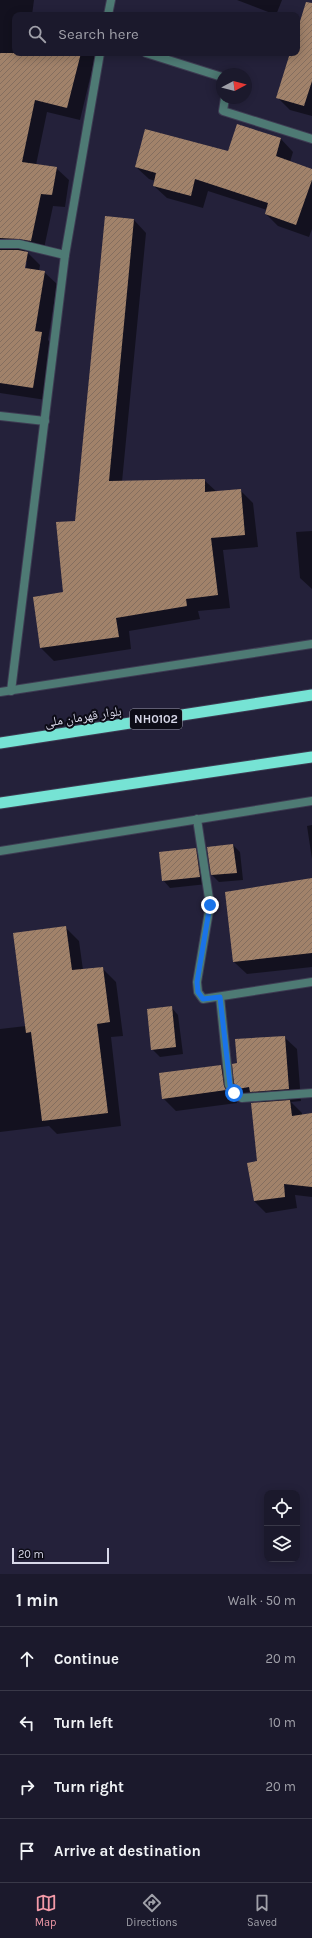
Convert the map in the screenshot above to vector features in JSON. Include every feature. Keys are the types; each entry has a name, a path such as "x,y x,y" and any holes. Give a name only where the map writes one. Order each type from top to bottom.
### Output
{"highway":[{"name":"بلوار قهرمان ملی","path":"0,744 312,695"},
{"path":"0,803 312,756"}],"street":[{"path":"109,12 111,0"},
{"path":"11,690 65,254 99,56"},
{"path":"156,56 216,75"},
{"path":"224,104 223,111 312,139"},
{"path":"0,244 19,244 65,254"},
{"path":"0,416 45,421"},
{"path":"0,692 312,644"},
{"path":"0,851 312,801"},
{"path":"197,819 210,905 197,982 198,992 203,999 312,982"},
{"path":"220,997 230,1085 234,1093 242,1098 312,1093"}],"building":[{"path":"306,2 312,3 312,81 304,106 276,98 289,56 300,56 300,21"},
{"path":"0,53 12,53 12,56 80,56 67,108 35,100 22,162 57,167 52,195 41,194 31,241 0,238"},
{"path":"237,124 281,138 276,156 312,169 312,180 296,225 265,214 268,203 195,179 191,196 153,186 156,173 135,167 145,129 228,151"},
{"path":"105,216 134,219 109,481 205,479 205,492 241,489 245,535 211,538 218,595 186,599 187,606 116,618 119,637 40,648 33,597 63,592 56,522 75,521"},
{"path":"0,250 18,250 28,252 25,268 45,271 35,331 42,332 33,388 0,383"},
{"path":"233,844 237,873 211,875 207,847"},
{"path":"196,848 200,877 162,881 159,852"},
{"path":"312,878 312,953 233,962 225,892"},
{"path":"66,926 72,970 103,967 110,1022 97,1024 108,1113 42,1121 31,1032 26,1033 13,933"},
{"path":"172,1006 176,1047 151,1050 147,1009"},
{"path":"285,1036 289,1089 250,1092 249,1087 238,1089 234,1083 232,1064 237,1063 235,1039"},
{"path":"221,1065 226,1090 162,1099 159,1073"},
{"path":"290,1100 292,1116 312,1113 312,1187 284,1184 285,1197 254,1201 247,1163 257,1161 251,1103"}],"route":[{"path":"210,905 197,982 198,992 203,999 220,997 230,1085 234,1093"}]}
